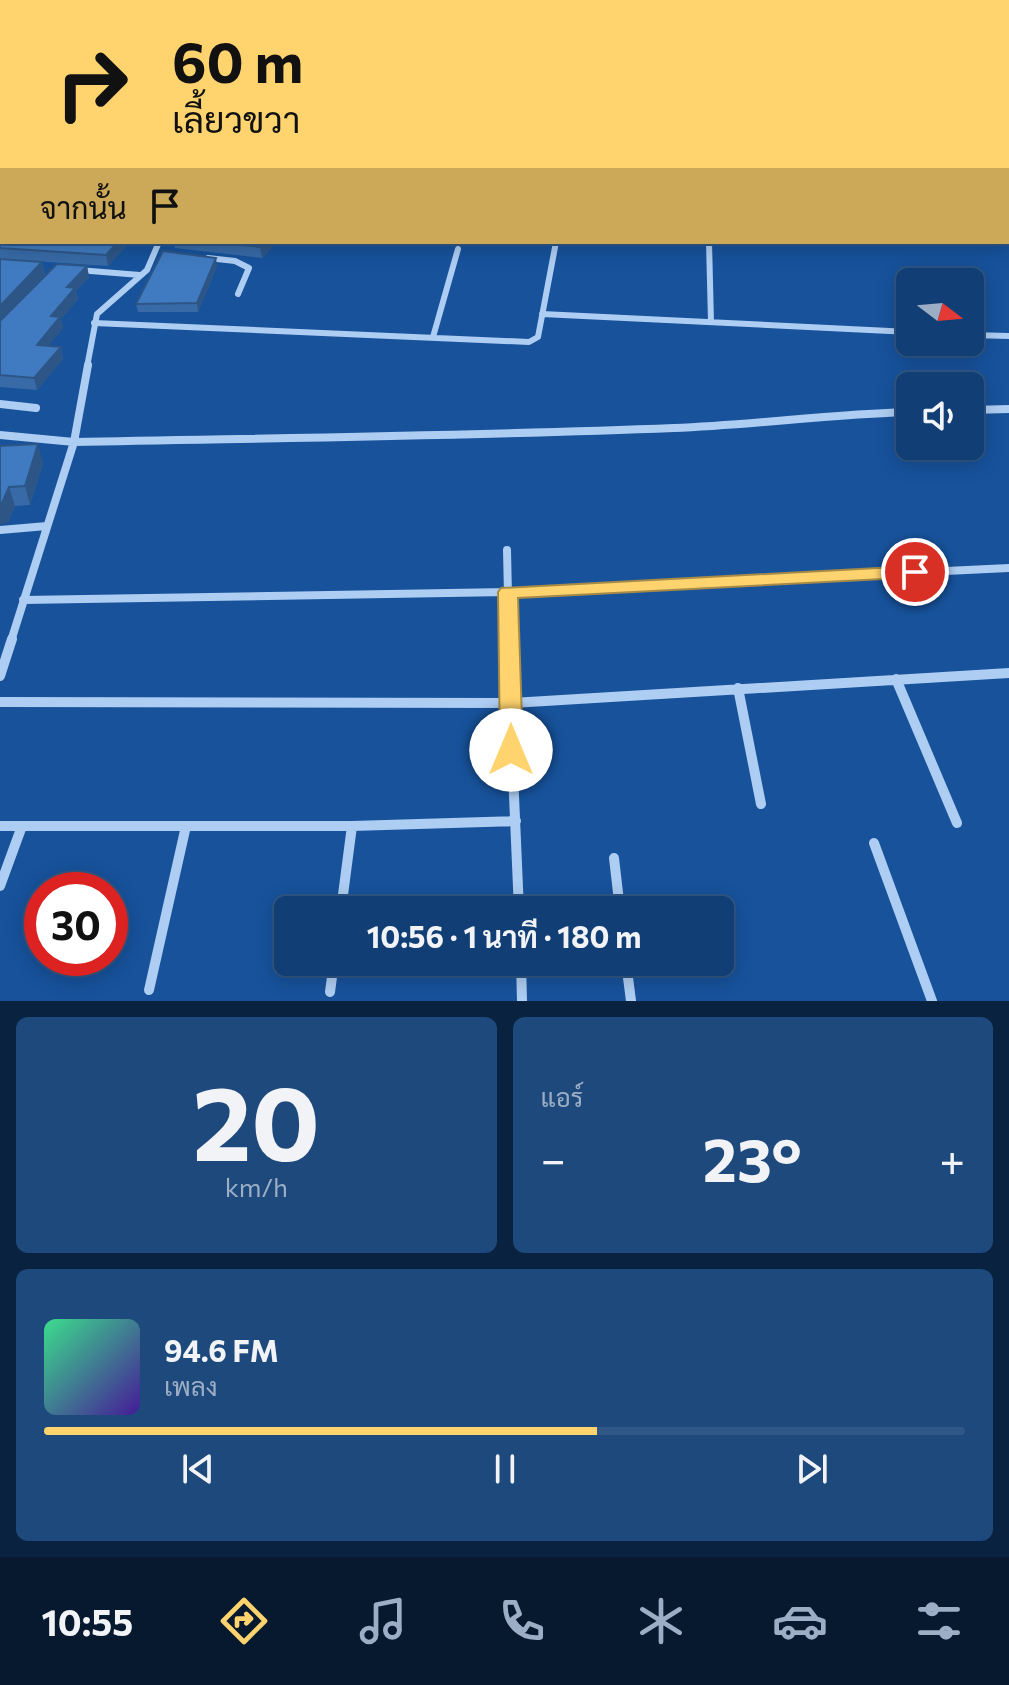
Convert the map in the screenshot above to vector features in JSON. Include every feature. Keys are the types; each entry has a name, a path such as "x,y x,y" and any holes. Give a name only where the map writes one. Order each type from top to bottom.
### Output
{"street":[{"path":"0,676 74,442 94,323 102,307 151,264 158,244"},
{"path":"94,323 529,342 538,337 556,244"},
{"path":"709,244 711,322"},
{"path":"433,337 458,249"},
{"path":"156,252 169,254"},
{"path":"195,256 235,261 249,268 238,294"},
{"path":"71,270 141,275"},
{"path":"542,314 896,331"},
{"path":"984,335 1009,336"},
{"path":"0,404 36,408"},
{"path":"984,410 1009,409"},
{"path":"0,435 74,442 569,432 745,425 829,414 896,412"},
{"path":"0,530 47,526"},
{"path":"507,550 511,750"},
{"path":"23,600 508,592 1009,568"},
{"path":"0,702 512,703 1009,673"},
{"path":"896,679 957,823"},
{"path":"738,688 761,804"},
{"path":"513,773 519,896"},
{"path":"0,826 352,826 516,821"},
{"path":"0,886 22,826"},
{"path":"149,990 186,826"},
{"path":"343,896 352,826"},
{"path":"874,843 932,1001"},
{"path":"614,858 618,896"},
{"path":"330,992 332,976"},
{"path":"521,976 522,1001"},
{"path":"628,976 631,1001"}],"building":[{"path":"0,244 116,244 106,255 0,248"},
{"path":"230,244 263,244 260,247"},
{"path":"163,251 216,258 197,303 136,304"},
{"path":"0,259 42,262 0,306"},
{"path":"57,264 87,266 67,287 75,288 51,316 60,317 37,345 61,347 34,378 0,375 0,321"},
{"path":"38,444 25,486 9,487 0,503 0,446"}],"route":[{"path":"511,750 508,592 915,572"}]}
